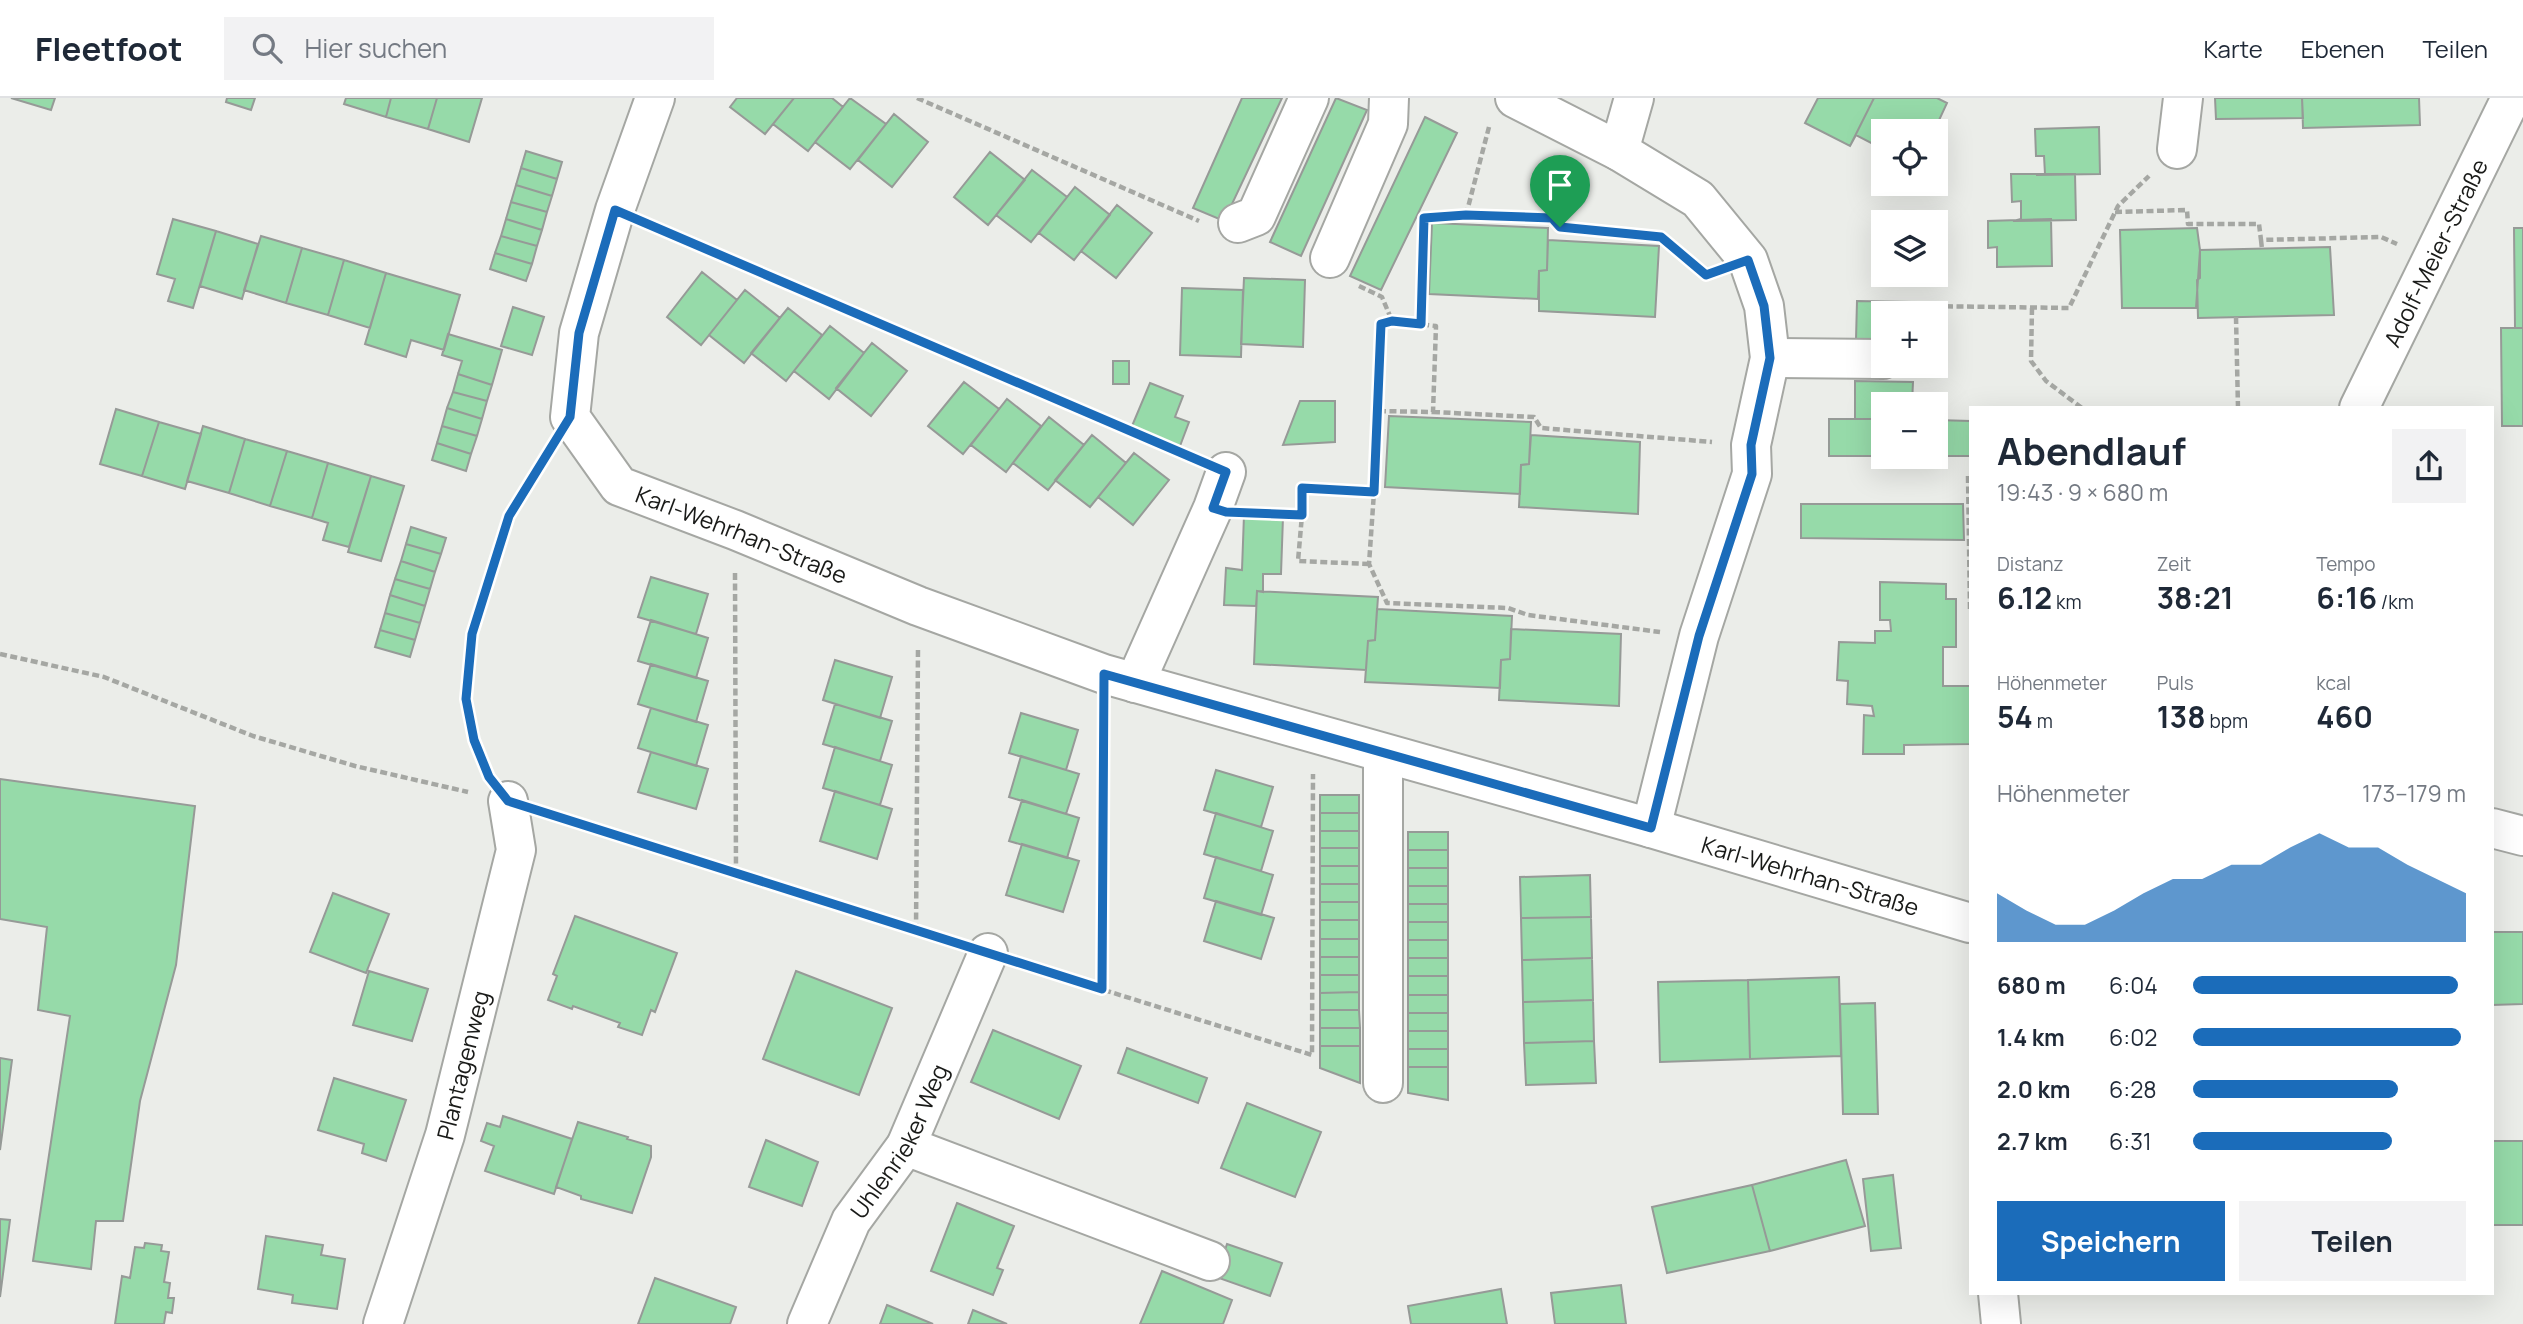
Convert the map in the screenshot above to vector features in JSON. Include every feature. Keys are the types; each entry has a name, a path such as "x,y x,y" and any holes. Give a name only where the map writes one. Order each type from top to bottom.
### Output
{"street":[{"path":"570,417 579,333 615,210 655,98"},
{"path":"1223,224 1256,216 1308,98"},
{"path":"1339,270 1388,124 1389,98"},
{"path":"1619,150 1634,98"},
{"path":"2177,149 2183,98"},
{"name":"Adolf-Meier-Straße","path":"2359,406 2511,98"},
{"path":"1503,111 1619,150 1698,198 1748,260 1764,306 1770,358 1751,445 1752,474 1699,636 1651,828"},
{"path":"1770,358 1871,359"},
{"name":"Karl-Wehrhan-Straße","path":"570,417 619,485 918,606 1119,679 1651,828 1969,923"},
{"path":"1119,679 1213,508 1226,472"},
{"path":"1383,754 1383,1083"},
{"name":"Plantagenweg","path":"383,1324 445,1135 516,850 508,801"},
{"path":"2494,829 2523,836"},
{"name":"Uhlenrieker Weg","path":"807,1324 851,1221 906,1146 988,953"},
{"path":"906,1146 1210,1261"},
{"path":"1998,1295 2001,1324"}],"path":[{"path":"917,98 1223,224"},
{"path":"1466,215 1503,111"},
{"path":"1948,306 2068,308 2118,206 2177,149"},
{"path":"615,210 1226,472"},
{"path":"2115,212 2188,210 2188,226 2259,223 2262,248"},
{"path":"1421,324 1424,218 1466,215 1552,218 1560,227 1661,237 1706,275 1748,260"},
{"path":"2261,240 2381,237 2431,260"},
{"path":"1339,270 1382,297 1392,321"},
{"path":"2032,308 2031,361 2046,381 2079,406"},
{"path":"2236,317 2238,406"},
{"path":"1433,412 1436,326 1392,321 1381,324 1369,564 1387,603 1508,608 1528,615 1699,636"},
{"path":"1376,411 1534,417 1541,428 1751,445"},
{"path":"508,801 489,777 474,740 466,699 472,634 509,516 570,417"},
{"path":"1968,477 1969,543"},
{"path":"1369,564 1298,561 1302,488 1374,492"},
{"path":"1213,508 1226,512 1302,515"},
{"path":"735,530 736,873"},
{"path":"916,930 918,606"},
{"path":"0,654 104,677 253,736 330,758 508,801 1312,1055 1314,732"},
{"path":"1102,989 1119,679"}],"building":[{"path":"11,98 55,98 51,110"},
{"path":"227,98 255,98 251,110 226,102"},
{"path":"346,98 391,98 386,117 344,104"},
{"path":"391,98 437,98 428,129 386,117"},
{"path":"437,98 482,98 469,142 428,129"},
{"path":"737,98 794,98 765,134 730,107"},
{"path":"794,98 832,98 843,107 808,151 773,124"},
{"path":"850,98 886,124 850,169 815,142"},
{"path":"1242,98 1282,98 1224,221 1193,208"},
{"path":"1336,98 1367,110 1301,256 1270,242"},
{"path":"1818,98 1874,98 1850,146 1805,123"},
{"path":"1874,98 1937,98 1947,103 1940,119 1871,119 1871,143 1856,135 1850,146"},
{"path":"2215,98 2302,98 2303,118 2216,119"},
{"path":"2302,98 2419,98 2420,125 2303,128"},
{"path":"894,114 928,142 892,187 858,160"},
{"path":"1425,117 1457,133 1381,290 1350,276"},
{"path":"2099,127 2100,174 2036,175 2045,174 2044,156 2036,156 2035,129"},
{"path":"526,151 562,162 557,179 521,168"},
{"path":"990,152 1025,180 988,225 954,197"},
{"path":"521,168 557,179 552,196 516,185"},
{"path":"1032,170 1067,197 1031,242 996,215"},
{"path":"2011,174 2075,174 2076,220 2013,221 2021,219 2021,201 2012,202"},
{"path":"516,185 552,196 547,212 511,202"},
{"path":"1075,187 1110,215 1074,260 1039,233"},
{"path":"511,202 547,212 542,230 506,219"},
{"path":"1117,205 1152,233 1116,278 1081,251"},
{"path":"173,219 216,231 193,308 168,301 175,279 157,274"},
{"path":"506,219 542,230 537,246 501,236"},
{"path":"2051,219 2052,266 1997,267 1997,247 1988,248 1988,221"},
{"path":"1432,223 1548,228 1547,270 1539,271 1538,299 1429,294"},
{"path":"2197,228 2200,250 2196,308 2122,308 2120,230"},
{"path":"2514,228 2523,228 2523,328 2515,328"},
{"path":"216,231 258,244 242,299 200,286"},
{"path":"261,236 302,248 286,303 244,290"},
{"path":"501,236 537,246 532,264 495,253"},
{"path":"1548,240 1659,246 1655,317 1539,311 1539,271 1547,270"},
{"path":"2330,247 2334,315 2198,318 2197,280 2200,278 2200,250"},
{"path":"302,248 344,260 328,315 286,303"},
{"path":"495,253 532,264 526,281 490,269"},
{"path":"344,260 386,273 370,328 328,315"},
{"path":"702,272 737,300 701,345 667,317"},
{"path":"386,273 460,295 444,350 411,340 406,357 365,344"},
{"path":"1244,278 1305,280 1303,347 1241,344"},
{"path":"1182,288 1243,290 1241,357 1180,355"},
{"path":"745,290 780,318 744,363 709,335"},
{"path":"1857,301 1871,301 1871,340 1856,340"},
{"path":"513,307 544,317 532,355 501,346"},
{"path":"788,308 822,335 786,381 751,353"},
{"path":"830,326 864,353 829,399 794,371"},
{"path":"2501,328 2523,328 2523,426 2502,426"},
{"path":"448,334 502,350 492,385 458,374 462,361 442,355"},
{"path":"872,343 907,371 871,416 836,388"},
{"path":"1113,361 1129,361 1129,384 1113,384"},
{"path":"458,374 492,385 487,401 453,392"},
{"path":"1855,381 1913,382 1913,392 1871,392 1871,419 1855,419"},
{"path":"964,382 999,409 963,454 928,426"},
{"path":"1150,383 1183,396 1175,417 1189,422 1180,446 1132,426"},
{"path":"453,392 487,401 482,419 447,408"},
{"path":"1007,399 1041,426 1006,472 971,445"},
{"path":"1300,401 1335,401 1335,442 1283,445"},
{"path":"447,408 482,419 477,436 442,426"},
{"path":"116,409 159,422 142,476 100,464"},
{"path":"1389,416 1531,422 1529,464 1521,465 1520,494 1385,487"},
{"path":"1049,417 1084,445 1048,490 1013,463"},
{"path":"1829,419 1871,419 1871,456 1829,456"},
{"path":"1948,420 1969,421 1969,456 1948,456"},
{"path":"159,422 201,434 185,489 142,476"},
{"path":"203,426 245,439 229,493 187,481"},
{"path":"442,426 477,436 471,454 437,443"},
{"path":"1092,435 1126,463 1090,507 1055,480"},
{"path":"1531,435 1640,442 1638,514 1519,507 1521,465 1529,464"},
{"path":"245,439 287,451 270,506 229,493"},
{"path":"437,443 471,454 466,471 432,460"},
{"path":"287,451 328,463 312,518 270,506"},
{"path":"1134,453 1169,480 1133,525 1098,497"},
{"path":"328,463 371,476 349,547 323,540 328,523 312,518"},
{"path":"371,476 404,486 381,561 348,552"},
{"path":"1801,504 1963,504 1964,540 1801,538"},
{"path":"1244,515 1283,517 1281,574 1263,574 1263,592 1257,591 1256,606 1224,605 1226,568 1242,570"},
{"path":"411,527 446,538 441,554 406,544"},
{"path":"406,544 441,554 435,572 401,561"},
{"path":"401,561 435,572 430,589 395,579"},
{"path":"651,577 708,594 696,634 638,617"},
{"path":"395,579 430,589 425,606 390,595"},
{"path":"1880,582 1946,584 1946,599 1956,599 1956,647 1943,647 1943,686 1969,686 1969,744 1904,745 1904,754 1863,754 1864,715 1874,716 1872,706 1847,704 1848,681 1837,680 1839,642 1875,643 1875,631 1891,631 1890,620 1880,620"},
{"path":"1257,591 1378,597 1375,640 1368,641 1366,670 1254,664"},
{"path":"390,595 425,606 420,623 385,613"},
{"path":"1377,609 1512,616 1510,659 1501,660 1500,688 1365,682 1368,641 1375,640"},
{"path":"385,613 420,623 415,640 380,630"},
{"path":"651,620 708,638 696,678 638,661"},
{"path":"1511,629 1621,634 1619,706 1499,700 1501,660 1510,659"},
{"path":"380,630 415,640 410,657 375,647"},
{"path":"835,660 892,677 880,718 823,700"},
{"path":"651,664 708,681 696,722 638,704"},
{"path":"835,704 892,721 880,761 823,744"},
{"path":"651,708 708,725 696,766 638,748"},
{"path":"1021,713 1078,730 1066,770 1009,753"},
{"path":"835,747 892,765 880,805 823,788"},
{"path":"651,752 708,769 696,809 638,792"},
{"path":"1021,756 1079,774 1066,814 1009,797"},
{"path":"1216,770 1273,787 1261,827 1204,810"},
{"path":"0,779 195,806 176,965 140,1101 123,1221 96,1221 91,1269 33,1261 70,1016 38,1010 47,927 0,919"},
{"path":"835,791 892,809 877,859 820,841"},
{"path":"1320,795 1359,795 1359,813 1320,813"},
{"path":"1022,800 1079,818 1067,858 1009,841"},
{"path":"1216,813 1273,831 1261,871 1204,854"},
{"path":"1320,813 1359,813 1359,831 1320,831"},
{"path":"1320,831 1359,831 1359,848 1320,848"},
{"path":"1408,832 1448,832 1448,850 1408,850"},
{"path":"1022,844 1079,861 1063,912 1006,895"},
{"path":"1320,848 1359,848 1359,866 1320,866"},
{"path":"1408,850 1448,850 1448,868 1408,868"},
{"path":"1216,857 1273,875 1261,915 1204,898"},
{"path":"1320,866 1359,866 1359,884 1320,884"},
{"path":"1408,868 1448,868 1448,886 1408,886"},
{"path":"1590,875 1591,917 1521,918 1520,877"},
{"path":"1320,884 1359,884 1359,902 1320,902"},
{"path":"1408,886 1448,886 1448,904 1408,904"},
{"path":"333,893 389,914 366,973 310,952"},
{"path":"1216,901 1274,918 1261,959 1204,941"},
{"path":"1320,902 1359,902 1359,920 1320,920"},
{"path":"1408,904 1448,904 1448,922 1408,922"},
{"path":"575,916 677,953 655,1012 651,1010 642,1035 618,1027 620,1023 548,1000 557,976 553,974"},
{"path":"1591,917 1592,958 1522,960 1521,918"},
{"path":"1320,920 1359,920 1359,939 1320,939"},
{"path":"1408,922 1448,922 1448,940 1408,940"},
{"path":"2494,932 2523,932 2523,1004 2494,1005"},
{"path":"1320,939 1359,939 1359,957 1320,957"},
{"path":"1408,940 1448,940 1448,958 1408,958"},
{"path":"1320,957 1359,957 1359,975 1320,975"},
{"path":"1408,958 1448,958 1448,976 1408,976"},
{"path":"1592,958 1593,1000 1523,1002 1522,960"},
{"path":"369,971 428,989 412,1041 353,1025"},
{"path":"796,971 892,1008 859,1095 763,1059"},
{"path":"1320,975 1359,975 1359,992 1320,993"},
{"path":"1408,976 1448,976 1448,995 1408,995"},
{"path":"1839,977 1841,1056 1750,1059 1748,980"},
{"path":"1748,980 1750,1059 1660,1062 1658,982"},
{"path":"1359,992 1359,1010 1320,1010 1320,993"},
{"path":"1408,995 1448,995 1448,1013 1408,1013"},
{"path":"1593,1000 1594,1041 1524,1043 1523,1002"},
{"path":"1875,1003 1878,1114 1843,1114 1840,1004"},
{"path":"1320,1010 1359,1010 1360,1028 1320,1028"},
{"path":"1408,1013 1448,1013 1448,1031 1408,1031"},
{"path":"1320,1028 1360,1028 1360,1046 1320,1046"},
{"path":"993,1030 1081,1066 1059,1119 971,1082"},
{"path":"1408,1031 1448,1031 1448,1049 1408,1049"},
{"path":"1594,1041 1596,1083 1526,1085 1524,1043"},
{"path":"1320,1046 1360,1046 1360,1083 1320,1068"},
{"path":"1127,1048 1207,1078 1198,1103 1118,1073"},
{"path":"1408,1049 1448,1049 1448,1067 1408,1067"},
{"path":"0,1058 12,1060 0,1150"},
{"path":"1408,1067 1448,1067 1448,1100 1408,1093"},
{"path":"334,1078 406,1100 386,1161 362,1153 364,1144 318,1130"},
{"path":"1247,1103 1321,1132 1295,1197 1221,1168"},
{"path":"503,1116 572,1139 554,1194 485,1171 494,1146 481,1141 487,1123 500,1127"},
{"path":"578,1122 651,1146 651,1157 632,1213 581,1199 581,1196 556,1187"},
{"path":"766,1140 818,1162 802,1206 749,1187"},
{"path":"2494,1141 2523,1141 2523,1225 2494,1225"},
{"path":"1846,1160 1865,1226 1770,1251 1752,1185"},
{"path":"1893,1175 1901,1248 1871,1251 1863,1179"},
{"path":"1752,1185 1770,1251 1667,1273 1652,1207"},
{"path":"957,1203 1014,1226 997,1268 1003,1270 993,1295 931,1271"},
{"path":"0,1219 10,1220 0,1297"},
{"path":"266,1236 323,1245 321,1255 345,1259 337,1309 292,1303 293,1295 258,1289"},
{"path":"145,1243 162,1245 161,1251 169,1252 164,1282 170,1283 168,1298 174,1298 172,1313 166,1312 164,1324 115,1324 122,1276 130,1278 135,1247 144,1248"},
{"path":"1227,1244 1282,1263 1270,1296 1216,1277"},
{"path":"1162,1271 1232,1300 1223,1324 1140,1324"},
{"path":"655,1278 736,1307 730,1324 638,1324"},
{"path":"1621,1285 1626,1324 1555,1324 1551,1293"},
{"path":"1501,1289 1507,1324 1411,1324 1408,1306"},
{"path":"887,1305 933,1324 880,1324"},
{"path":"973,1310 1007,1324 968,1324"}],"route":[{"path":"615,210 1226,472 1213,508 1226,512 1302,515 1302,488 1374,492 1381,324 1392,321 1421,324 1424,218 1466,215 1552,218 1560,227 1661,237 1706,275 1748,260 1764,306 1770,358 1751,445 1752,474 1699,636 1651,828 1104,674 1102,989 508,801 489,777 474,740 466,699 472,634 509,516 570,417 579,333 615,210"}]}
